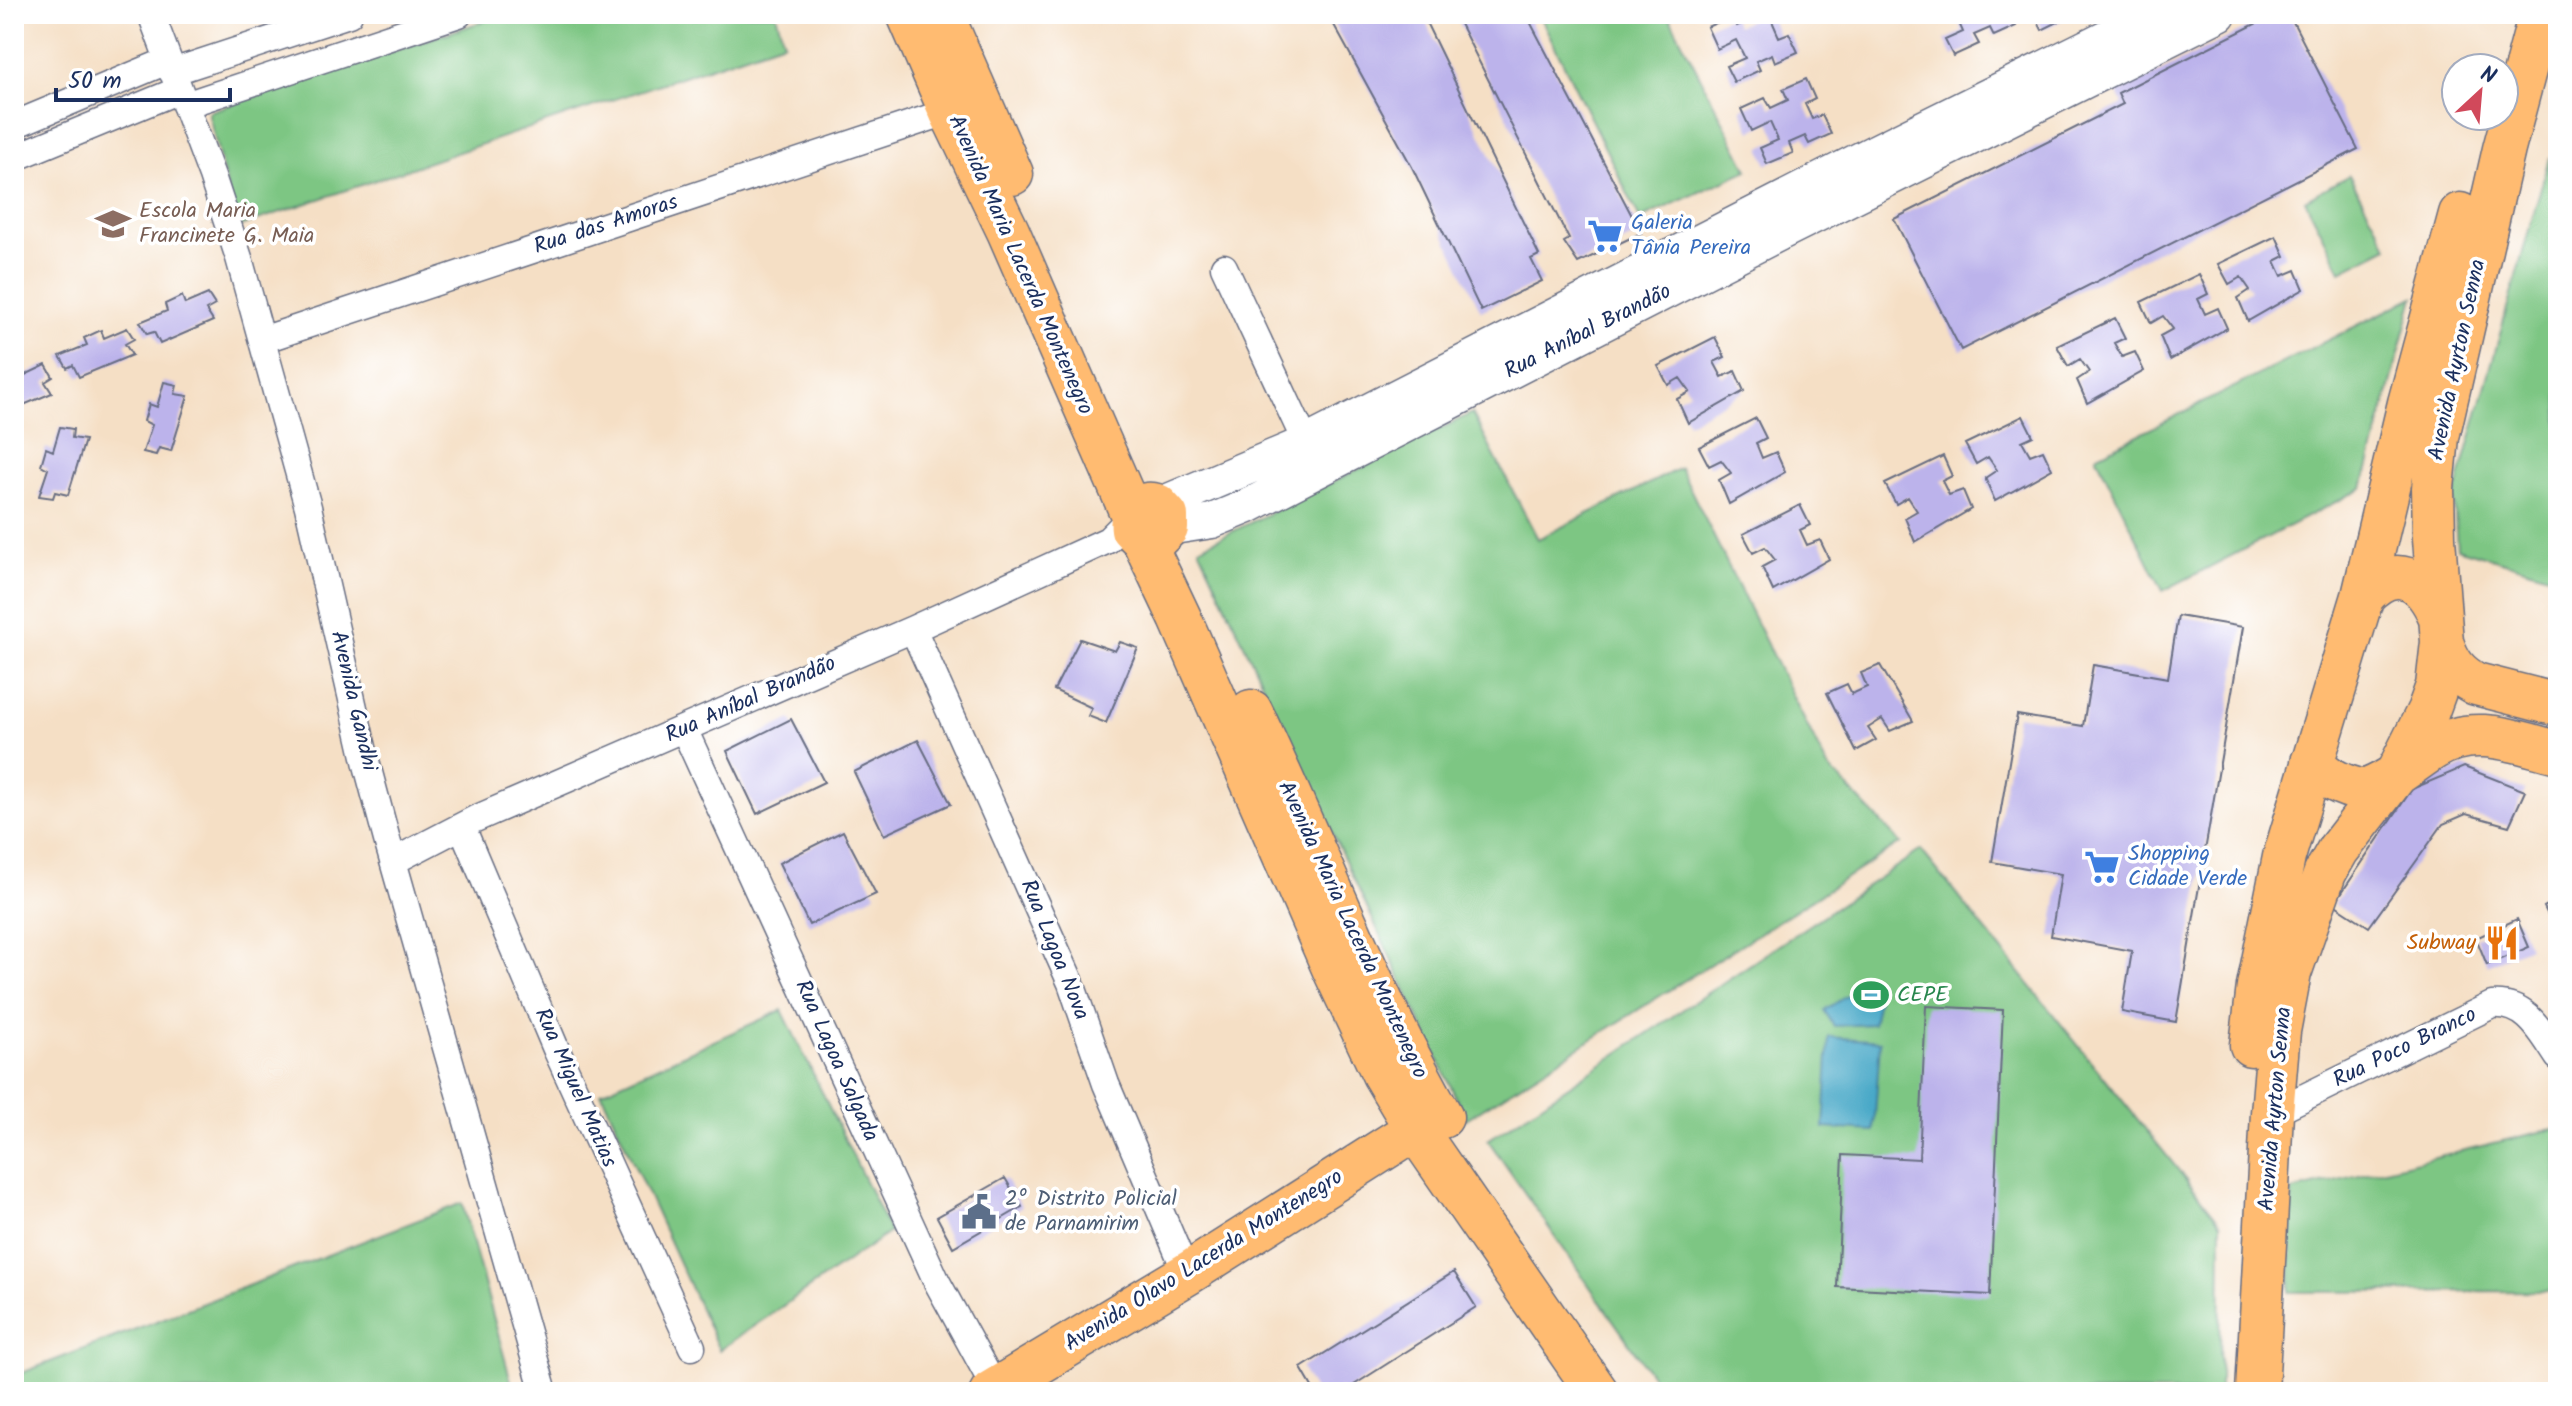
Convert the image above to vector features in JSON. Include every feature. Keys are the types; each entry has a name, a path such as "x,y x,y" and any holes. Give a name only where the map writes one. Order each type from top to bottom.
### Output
{"main road":[{"name":"Avenida Maria Lacerda Montenegro","path":"908,14 950,111 1145,524 1269,749 1366,971 1408,1057 1428,1121 1597,1392"},
{"name":"Avenida Maria Lacerda Montenegro","path":"942,14 991,129 1076,312 1145,524"},
{"path":"2502,52 2512,14"},
{"name":"Avenida Ayrton Senna","path":"2257,1392 2272,1113 2279,1031 2290,973 2325,873 2338,850 2396,775 2432,699 2441,665 2433,500 2438,437 2504,149 2540,14"},
{"name":"Avenida Ayrton Senna","path":"2231,1392 2238,1223 2258,986 2284,857 2363,596 2409,403 2482,132"},
{"path":"2363,596 2382,579 2396,576 2421,585 2430,596 2448,661 2464,678 2476,684 2558,705"},
{"path":"2312,762 2334,781 2364,791 2396,775 2444,742 2471,734 2558,752"},
{"name":"Avenida Maria Lacerda Montenegro","path":"1428,1121 1501,1210 1624,1392"},
{"name":"Avenida Olavo Lacerda Montenegro","path":"994,1391 1187,1274 1428,1121"}],"street":[{"name":"Avenida Gandhi","path":"151,14 212,176 262,340 308,507 367,765 544,1392"},
{"path":"14,158 175,82 349,14"},
{"path":"14,125 175,82 459,14"},
{"name":"Rua Aníbal Brandão","path":"1145,524 1212,521 1246,507 1780,233 1922,145 2153,14"},
{"name":"Rua Aníbal Brandão","path":"394,861 462,827 1145,524 1922,145 2219,14"},
{"name":"Rua das Amoras","path":"262,340 950,111"},
{"path":"1224,267 1306,443"},
{"name":"Rua Lagoa Nova","path":"913,629 1071,983 1106,1084 1187,1274"},
{"name":"Rua Lagoa Salgada","path":"684,729 937,1282 994,1391"},
{"name":"Rua Miguel Matias","path":"462,827 556,1049 692,1347"},
{"name":"Rua Poco Branco","path":"2272,1113 2492,1005 2508,1005 2518,1009 2536,1024 2558,1057"}],"green space":[{"path":"505,14 776,14 784,42 237,227 208,112"},
{"path":"1539,14 1668,14 1748,170 1640,219"},
{"path":"2549,158 2558,161 2558,578 2457,548 2454,499"},
{"path":"2349,175 2388,247 2341,271 2305,200"},
{"path":"2414,297 2363,488 2163,591 2096,456"},
{"path":"1472,413 1538,539 1680,468 1827,766 1901,843 1466,1119 1199,548"},
{"name":"CEPE","path":"1921,850 2221,1223 2220,1392 1663,1392 1488,1140"},
{"path":"782,1010 890,1232 719,1350 601,1092"},
{"path":"2557,1128 2558,1291 2290,1292 2292,1191"},
{"path":"462,1203 514,1392 14,1392 14,1376"}],"water":[{"path":"1870,982 1878,999 1873,1024 1834,1026 1824,1010"},
{"path":"1829,1037 1880,1041 1874,1131 1824,1128"}],"building":[{"path":"1328,14 1422,14 1539,255 1531,259 1542,281 1481,311 1412,167"},
{"path":"1455,14 1526,14 1641,233 1578,263 1564,242 1569,239"},
{"path":"1753,14 1781,14 1782,17 1772,21 1779,37 1789,33 1798,52 1775,62 1772,54 1756,61 1760,70 1734,82 1726,66 1745,58 1736,40 1717,49 1707,27 1732,16 1737,26 1754,18"},
{"path":"1955,14 2011,14 2016,26 1994,36 1990,28 1974,35 1979,44 1953,56 1945,40 1963,32"},
{"path":"2034,14 2074,14 2042,30"},
{"path":"2275,14 2289,14 2358,149 1961,350 1894,219 2123,104 2118,93"},
{"path":"1806,79 1815,99 1805,104 1812,119 1822,115 1831,134 1809,144 1805,136 1789,143 1793,153 1767,164 1760,148 1778,140 1770,122 1751,131 1741,109 1765,98 1771,108 1788,100 1783,89"},
{"path":"2276,236 2285,256 2275,261 2282,276 2296,270 2304,289 2248,321 2238,298 2250,290 2241,277 2229,284 2218,264"},
{"path":"2199,274 2208,294 2198,299 2205,314 2218,308 2227,328 2170,360 2160,336 2173,329 2163,316 2151,323 2141,302"},
{"path":"208,294 215,305 206,310 213,321 160,344 154,332 147,334 140,322 167,311 165,304 182,296 185,304"},
{"path":"2115,318 2125,338 2114,343 2122,357 2135,352 2144,371 2087,403 2077,380 2089,372 2080,359 2068,366 2057,346"},
{"path":"127,328 134,339 125,344 132,355 79,377 73,365 67,368 60,356 87,345 84,338 101,330 104,338"},
{"path":"1715,337 1725,357 1714,362 1722,377 1735,371 1744,391 1688,423 1677,399 1690,392 1680,378 1668,385 1658,366"},
{"path":"46,365 53,377 45,382 52,393 14,409 14,371 21,368 23,376"},
{"path":"164,382 177,385 175,394 188,396 171,451 159,448 156,455 143,452 152,425 144,421 149,404 157,407"},
{"path":"2023,416 2033,436 2022,441 2030,455 2043,450 2052,469 1995,501 1985,478 1997,470 1988,457 1976,464 1965,444"},
{"path":"1756,418 1766,438 1756,443 1762,458 1776,452 1785,472 1729,504 1719,480 1731,473 1721,460 1709,466 1699,447"},
{"path":"60,427 73,429 72,438 85,440 68,495 55,492 53,498 39,496 48,469 41,465 46,448 53,451"},
{"path":"1943,456 1952,476 1942,481 1949,495 1963,490 1971,509 1915,542 1905,518 1917,511 1908,497 1896,504 1885,484"},
{"path":"1800,505 1810,525 1800,530 1807,545 1820,540 1829,559 1773,591 1762,567 1775,560 1765,547 1753,553 1743,534"},
{"name":"Shopping Cidade Verde","path":"2178,616 2243,627 2176,1022 2122,1012 2132,951 2051,936 2061,874 1992,862 2017,715 2083,726 2093,665 2168,678"},
{"path":"1080,639 1115,651 1120,642 1138,648 1106,723 1088,716 1092,708 1054,690"},
{"path":"1880,665 1913,721 1890,731 1882,719 1868,728 1876,740 1856,751 1827,693 1847,684 1852,694 1867,687 1861,673"},
{"path":"791,719 824,782 757,814 727,751"},
{"path":"918,740 951,804 884,835 854,772"},
{"path":"2464,767 2525,791 2509,826 2466,814 2443,824 2369,927 2334,904 2412,789"},
{"path":"843,831 876,894 809,925 779,863"},
{"path":"2558,899 2558,935 2544,907"},
{"name":"Subway","path":"2517,919 2529,947 2487,965 2476,938"},
{"path":"1926,1006 2003,1010 1990,1295 1837,1287 1843,1155 1919,1159"},
{"name":"2º Distrito Policial de Parnamirim","path":"1005,1178 1022,1207 953,1247 937,1217"},
{"path":"1454,1272 1476,1307 1343,1392 1340,1388 1334,1392 1315,1392 1301,1368"}],"place":[{"name":"Escola Maria Francinete G. Maia","path":"113,224"},
{"name":"Galeria Tânia Pereira","path":"1605,236"},
{"name":"Shopping Cidade Verde","path":"2102,867"},
{"name":"Subway","path":"2502,943"},
{"name":"CEPE","path":"1871,995"},
{"name":"2º Distrito Policial de Parnamirim","path":"979,1212"}]}
